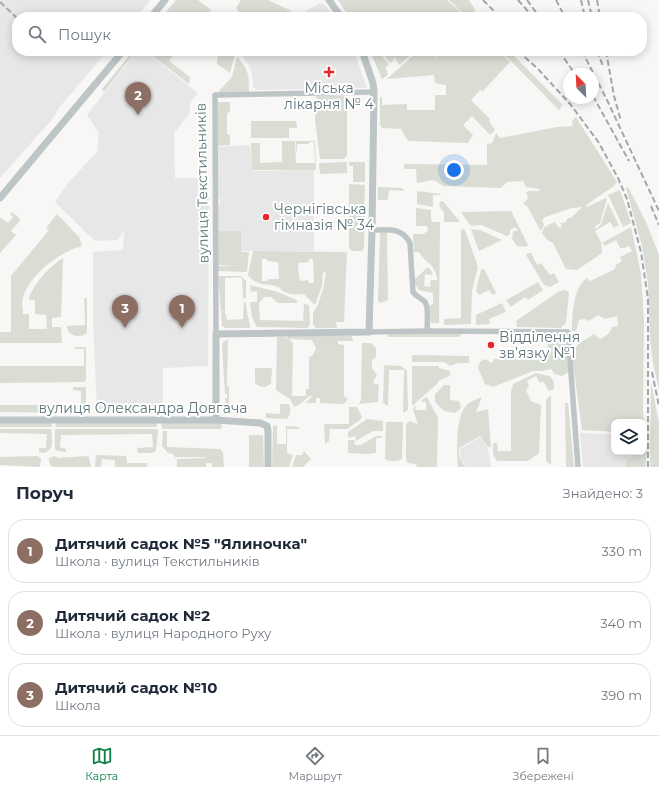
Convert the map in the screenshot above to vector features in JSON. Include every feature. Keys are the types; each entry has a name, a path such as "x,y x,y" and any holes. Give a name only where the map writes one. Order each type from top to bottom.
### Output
{"street":[{"path":"155,12 165,0"},
{"path":"330,0 338,12"},
{"path":"0,198 119,56"},
{"path":"364,56 373,83 374,92 369,332"},
{"name":"вулиця Текстильників","path":"216,420 215,95 374,92"},
{"path":"372,230 400,231 407,237 410,243 413,292 415,296 425,301 427,306 427,331"},
{"path":"216,334 427,331 568,332 578,467"},
{"name":"вулиця Олександра Довгача","path":"0,420 216,420 260,423 267,426 268,467"}],"shaded area":[{"path":"0,0 151,0 140,12 12,12 12,56 103,56 58,109 54,117 0,178"},
{"path":"176,0 198,0 211,10 210,12 166,12"},
{"path":"241,0 268,0 292,11 239,12 236,8"},
{"path":"338,0 447,0 460,12 346,12"},
{"path":"449,0 469,0 475,12 462,12"},
{"path":"320,3 324,4 330,12 304,12"},
{"path":"129,56 132,56 104,92 102,89"},
{"path":"133,56 151,56 198,93 190,102 190,113 174,133 175,178 209,178 208,366 163,368 163,413 97,412 93,318 93,252 123,250 124,230 118,240 95,241 55,202 69,182 97,152 99,133 87,115"},
{"path":"153,56 173,56 169,61 190,77 189,84"},
{"path":"219,56 234,56 230,73 217,64"},
{"path":"244,56 356,56 367,88 256,90 253,87 252,73 248,64 243,58"},
{"path":"372,56 382,56 389,64 386,68 388,75 382,79"},
{"path":"385,56 394,56 393,61 390,63"},
{"path":"394,56 410,56 399,65"},
{"path":"412,56 435,56 437,58 436,56 504,56 510,62 482,92 480,90 471,100 490,119 489,121 495,130 490,135 472,116 463,125 473,135 468,143 408,141 401,129 382,128 380,125 380,97 382,97 382,105 407,104 407,110 435,110 435,95 446,95 446,85 437,84 435,82 434,75 387,79"},
{"path":"506,56 514,56 563,105 559,110"},
{"path":"237,57 248,73 249,92 220,93 219,91 232,77"},
{"path":"316,96 347,96 347,155 344,159 320,159 315,120"},
{"path":"218,102 230,102 230,112 227,113 227,134 230,135 230,145 218,146"},
{"path":"576,117 617,182 614,186 586,205 587,207 606,198 607,199 600,223 595,227 587,213 596,229 601,224 608,203 619,225 614,228 610,222 595,231 601,242 602,253 577,270 566,269 553,243 547,240 542,233 545,226 548,227 548,225 555,222 560,228 562,226 560,223 567,221 567,219 572,217 582,207 572,208 545,217 542,220 544,225 541,231 527,206 523,204 528,198 526,192 539,191 540,189 526,187 523,181 507,182 501,188 443,186 434,180 417,183 416,169 404,169 404,164 487,165 487,144 492,143 496,133 500,138 557,127 573,126 572,121"},
{"path":"251,121 296,121 297,128 289,128 289,138 251,138"},
{"path":"282,141 295,141 296,163 315,163 314,142 309,142 309,144 297,144 296,151 296,141 315,142 316,170 252,170 251,143 260,143 260,163 282,162"},
{"name":"Чернігівська гімназія № 34","path":"250,145 252,171 314,170 314,251 242,251 241,265 218,265 218,204 221,202 218,198 218,147"},
{"path":"347,162 347,173 320,174 319,163"},
{"path":"349,162 365,162 365,182 353,182 353,166 349,166"},
{"path":"349,184 365,185 364,210 349,210"},
{"path":"378,187 402,188 404,191 389,190 388,200 378,200"},
{"path":"628,187 646,222 659,255 659,390 653,363 650,339 648,284 642,246 626,188"},
{"path":"620,190 631,223 623,227 608,195"},
{"path":"417,191 441,195 433,195 433,207 417,204"},
{"path":"443,201 460,222 444,222 444,212 439,204"},
{"path":"416,208 431,210 431,219 433,222 440,222 439,323 431,323 429,306 433,304 433,293 419,290 413,281 428,267 433,273 431,275 425,274 424,286 430,287 431,280 437,280 435,270 419,252 414,252 413,234 423,234 428,231 427,226 416,226"},
{"path":"511,211 528,245 525,247 517,246 512,239 513,231 518,231 515,227 510,230 510,234 507,236 481,225 472,226 461,212"},
{"path":"12,212 19,218 20,221 11,231 16,235 0,253 0,217 8,223 13,217 10,214"},
{"path":"365,212 364,248 362,251 352,251 349,248 349,213"},
{"path":"57,214 79,237 82,246 64,253 38,273 26,289 22,304 23,314 29,314 29,329 47,329 46,315 35,314 35,300 29,300 29,297 43,275 63,258 61,317 52,318 52,327 61,327 62,343 0,343 0,332 11,332 11,276 49,230 46,228"},
{"path":"631,227 641,273 644,321 644,419 611,419 611,432 582,430 572,355 578,344 594,334 600,339 608,334 612,327 618,326 617,316 605,319 598,315 589,321 585,319 579,320 576,331 572,331 574,302 582,282 587,278 590,281 615,269 616,265 622,261 620,257 632,251 629,246 620,248 616,240 605,246 602,243"},
{"path":"462,229 465,230 478,267 472,291 471,324 444,325 444,319 461,318"},
{"path":"471,229 480,230 502,240 479,251"},
{"path":"218,231 241,231 241,252 249,252 247,272 218,271 218,266 238,265 218,265"},
{"path":"380,232 387,232 388,300 380,303 378,301"},
{"path":"253,251 347,252 344,322 336,322 337,328 316,328 313,325 313,313 318,305 326,273 323,272 322,286 315,305 304,294 284,292 279,287 258,283 251,279 248,275","holes":["262,259 278,262 279,279 268,279 267,281 262,281","309,259 313,259 314,283 309,283 308,280 301,281 299,278 298,263 309,262"]},
{"path":"531,253 537,265 541,263 550,275 554,273 559,282 550,287 544,285 526,255"},
{"path":"484,269 496,293 493,295 489,290 479,295 476,290 481,270"},
{"path":"218,276 242,277 225,278 225,313 223,311 221,312"},
{"path":"242,277 246,281 246,298 243,298"},
{"path":"538,282 543,290 528,300 525,297 511,307 506,300"},
{"path":"250,285 278,292 297,300 297,303 278,303 271,297 264,297 259,303 260,320 303,321 304,304 309,305 310,325 307,328 257,327 252,317 250,302 257,302 257,291 251,292"},
{"path":"565,290 569,292 566,323 561,328 517,327 516,321 558,292"},
{"path":"84,298 87,298 87,333 81,336 74,336 69,332 67,326 85,325"},
{"path":"244,301 246,303 250,328 225,328 222,326 221,313 223,312 226,314 227,320 243,319"},
{"path":"502,303 506,312 489,319 490,324 476,325 476,315"},
{"path":"459,332 461,335 459,337 387,336 388,334"},
{"path":"549,333 565,336 569,372 562,376 555,374 551,369 533,371 493,387 485,384 478,368 480,362 485,359 492,363 494,359 547,360 548,342 543,336"},
{"path":"287,336 352,336 353,341 338,341 338,344 344,345 344,396 348,399 344,404 320,403 320,398 316,398 316,403 306,403 313,395 294,407 290,399 276,390 277,337 285,337 287,339","holes":["289,339 312,340 316,349 312,356 309,357 309,389 306,389 306,396 292,396 293,343"]},
{"path":"228,339 227,386 229,386 229,411 226,408 225,398 227,398 227,394 225,394 222,346 223,342"},
{"path":"362,343 371,343 376,348 376,357 372,360 372,369 377,374 373,383 379,385 378,402 359,404 361,400"},
{"path":"75,347 86,348 86,380 84,382 0,383 0,366 84,366 84,349 75,349"},
{"path":"412,355 469,356 469,363 458,363 450,366 444,362 412,362"},
{"path":"384,365 401,366 407,371 408,410 403,413 404,370 389,370 388,406 383,403"},
{"path":"412,366 439,366 439,368 450,371 450,376 438,381 438,383 412,406"},
{"path":"255,368 272,368 271,384 263,387 255,383"},
{"path":"536,373 550,376 554,382 554,389 549,391 543,381 540,383 536,376 527,381 529,387 526,390 531,401 541,405 539,453 528,461 497,461 493,454 493,443 497,443 498,451 511,451 511,392 513,384"},
{"path":"651,382 659,423 659,467 650,467"},
{"path":"444,385 450,385 450,400 459,401 461,408 455,413 444,411 435,402 435,394"},
{"path":"73,387 86,387 86,413 0,412 0,405 81,405 81,391 73,390"},
{"path":"551,395 551,465 546,461 546,400"},
{"path":"427,397 438,418 437,467 417,467 416,464 408,463 406,460 406,424 410,421 418,425 413,409 416,404 415,410 426,410 426,402 422,402 421,400"},
{"path":"482,397 476,412 488,409 491,447 488,447 480,436 459,448 459,456 465,467 458,467 457,436 462,413 468,404"},
{"path":"565,403 568,403 574,467 566,467"},
{"path":"280,404 289,404 290,412 287,419 266,418 266,413 280,414"},
{"path":"349,407 357,407 362,417 347,429 330,429 329,441 325,444 324,424 349,424"},
{"path":"367,419 383,421 383,431 373,431 356,441 355,436 348,438 348,432"},
{"path":"155,422 157,427 55,427 56,423"},
{"path":"220,422 222,425 221,429 162,429 161,423"},
{"path":"386,422 403,422 402,459 400,460 391,461 385,459"},
{"path":"0,423 50,423 52,424 52,427 0,427"},
{"path":"277,425 277,444 286,444 286,426 299,427 300,429 287,429 287,453 293,455 289,467 272,467 273,426"},
{"path":"0,429 51,429 51,448 49,451 41,453 39,451 39,448 46,448 47,434 0,433"},
{"path":"55,429 155,429 158,430 156,451 152,453 138,453 137,448 153,447 152,434 61,435 60,447 66,449 66,452 57,451 55,449"},
{"path":"163,431 167,431 167,447 220,449 223,452 224,467 212,467 212,463 206,463 206,467 177,467 177,459 206,457 175,457 173,454 168,453 162,446"},
{"path":"580,433 611,434 611,455 637,455 638,467 583,467"},
{"path":"249,435 263,435 264,467 249,467"},
{"path":"376,436 382,436 382,438 376,438 376,453 348,453 348,440 354,440 355,445 361,445"},
{"path":"480,437 488,448 491,467 466,467 460,456 460,449"},
{"path":"304,451 311,459 303,467 292,467 296,455 302,455"},
{"path":"96,455 126,456 127,463 147,463 147,467 115,467 115,460 102,459 101,467 95,467"},
{"path":"632,455 647,455 646,467 626,467 626,461 632,457"},
{"path":"38,456 41,459 40,467 0,465 0,457"},
{"path":"55,456 58,458 89,457 91,467 52,467 49,462 49,458"}],"railway":[{"path":"483,0 495,12"},
{"path":"518,0 529,12"},
{"path":"527,0 536,12"},
{"path":"556,0 562,12"},
{"path":"581,0 584,12"},
{"path":"588,0 591,12"},
{"path":"597,0 599,12"},
{"path":"0,2 12,13"},
{"path":"524,56 538,69 571,105 599,143 618,178 627,199 641,252 648,299 648,467"},
{"path":"562,56 571,68"},
{"path":"585,56 659,211"},
{"path":"599,56 603,66"},
{"path":"607,56 614,96 621,121"},
{"path":"597,104 629,161"},
{"path":"651,206 659,225"},
{"path":"652,372 659,406"}],"place":[{"name":"Міська лікарня № 4","path":"329,72"},
{"name":"Дитячий садок №2","path":"138,115"},
{"name":"Чернігівська гімназія № 34","path":"266,217"},
{"name":"Дитячий садок №10","path":"125,328"},
{"name":"Дитячий садок №5 \"Ялиночка\"","path":"182,328"},
{"name":"Відділення зв’язку №1","path":"491,345"}]}
